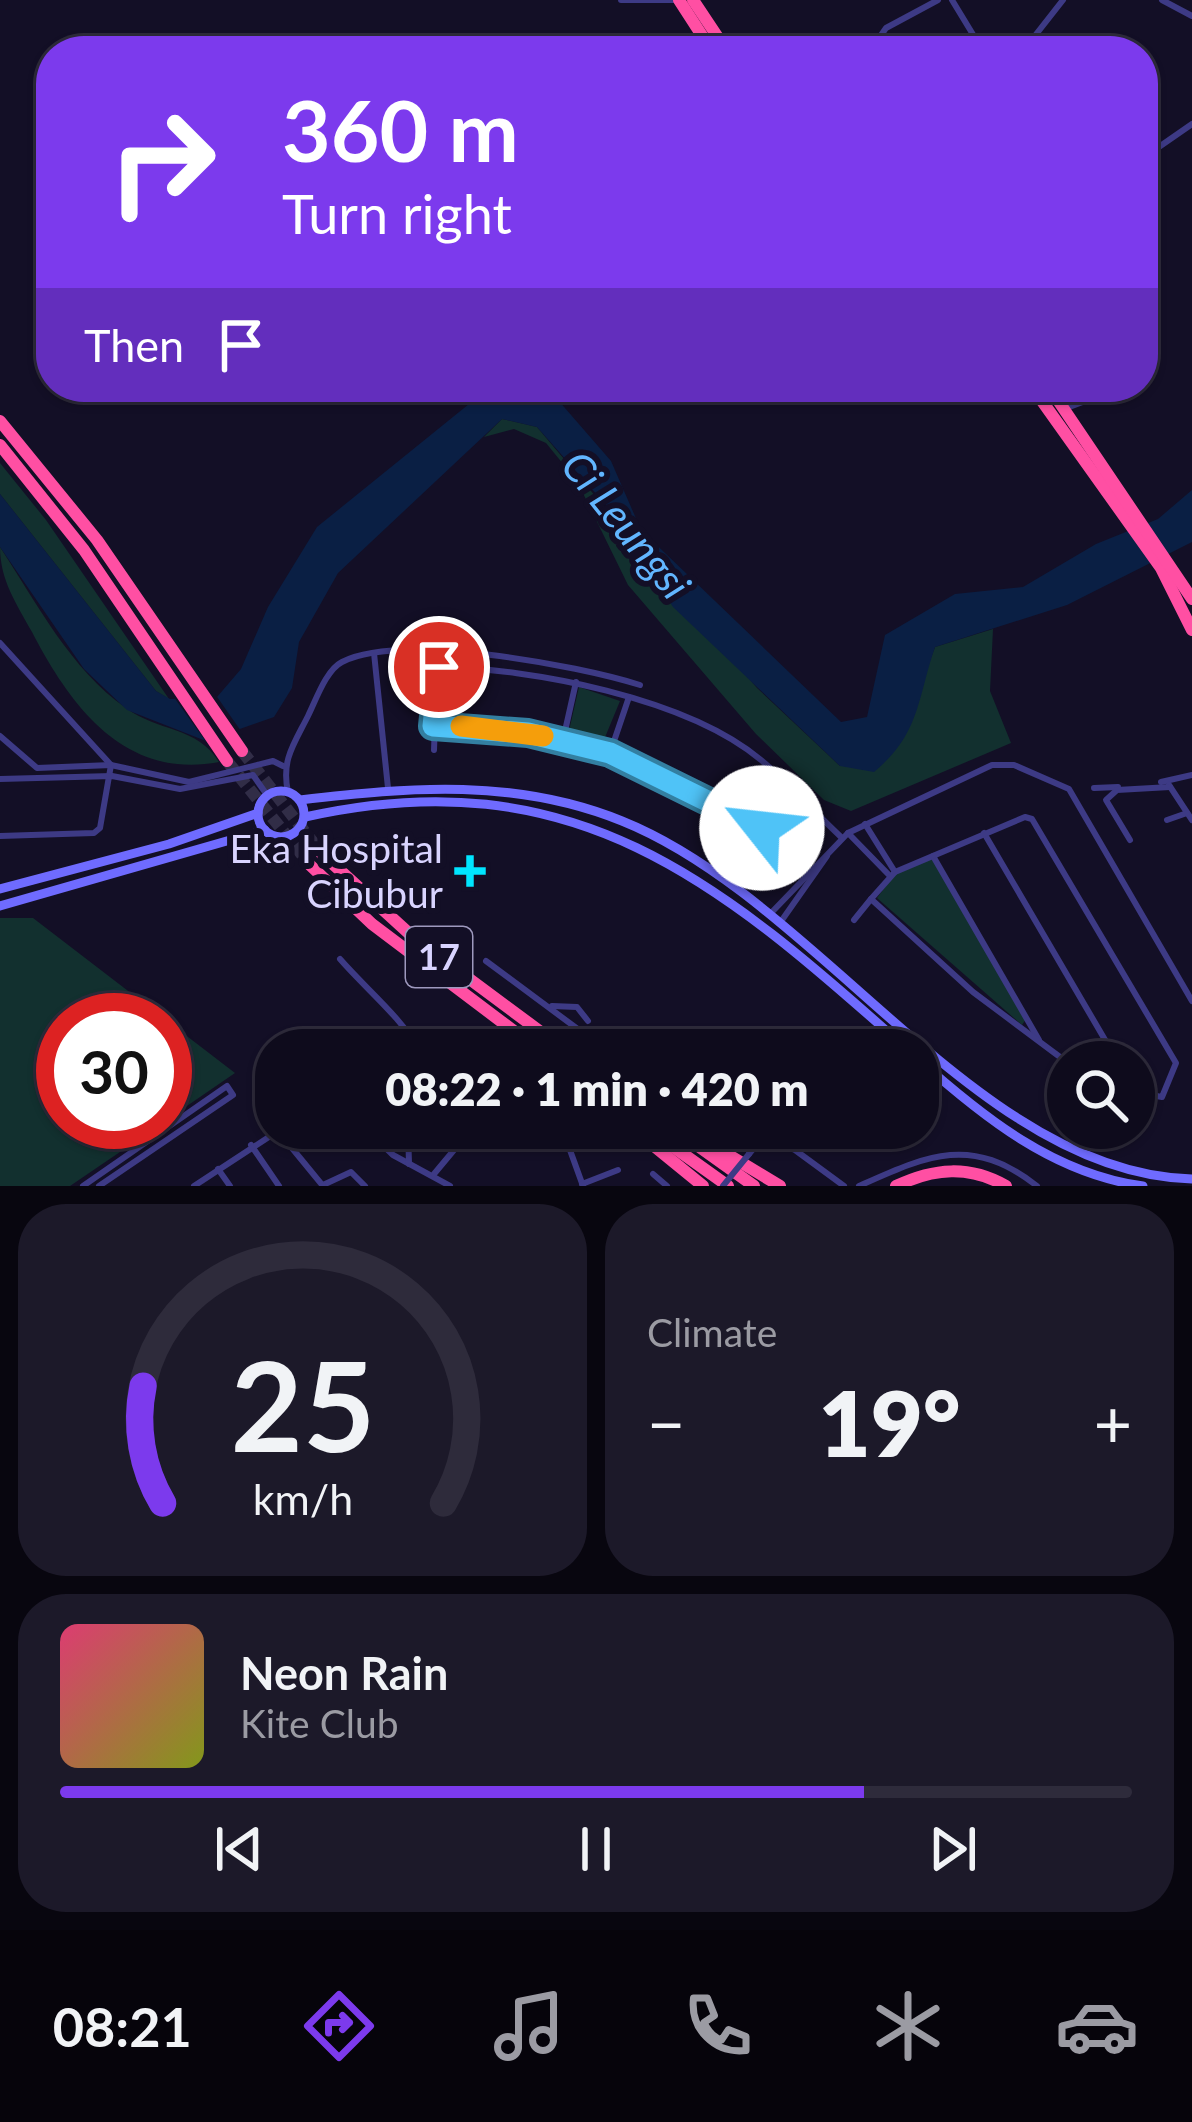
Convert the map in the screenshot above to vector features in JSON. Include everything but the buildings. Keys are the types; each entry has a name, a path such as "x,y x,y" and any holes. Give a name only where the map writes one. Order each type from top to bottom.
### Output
{"highway":[{"path":"678,0 702,36"},
{"path":"693,0 717,36"},
{"path":"1044,402 1136,521"},
{"path":"1059,402 1192,599"},
{"path":"0,421 58,488 242,751"},
{"path":"0,445 84,550 227,760"},
{"path":"1167,566 1192,630"},
{"name":"17","path":"322,854 413,938 536,1029"},
{"name":"17","path":"311,866 372,924 511,1029"},
{"path":"658,1149 703,1186"},
{"path":"675,1149 725,1186"},
{"path":"702,1149 754,1186"},
{"path":"719,1149 780,1186"},
{"path":"896,1186 937,1172 962,1171 1006,1186"},
{"path":"915,1186 956,1178 988,1186"}],"street":[{"path":"621,0 678,0"},
{"path":"880,36 886,28 938,0"},
{"path":"952,0 974,36"},
{"path":"1035,36 1063,0"},
{"path":"1162,0 1192,16"},
{"path":"1158,148 1192,124"},
{"path":"1064,409 1083,402"},
{"path":"0,643 111,765 112,776 94,833 0,836"},
{"path":"374,653 388,788"},
{"path":"288,792 283,766 334,667 374,653 544,662 640,685"},
{"path":"434,750 437,667 509,670 576,682 629,697 756,756 793,794 893,874"},
{"path":"563,740 576,682"},
{"path":"610,753 629,697"},
{"path":"433,726 563,740 610,753 671,779 757,828 793,794"},
{"path":"0,736 23,762 37,768 111,765 189,782 273,761 283,766"},
{"path":"18,782 23,762"},
{"path":"777,916 799,880 845,835 992,764 1014,765 1062,785 1192,1000"},
{"path":"1130,840 1106,800 1118,790 1168,784 1192,775"},
{"path":"0,779 112,776 180,789 253,776 267,794"},
{"path":"1094,788 1168,784"},
{"path":"1167,820 1189,817 1168,784"},
{"path":"300,800 388,788 505,791 584,808 646,831 777,916 981,1091 1072,1149 1137,1172 1192,1179"},
{"path":"267,794 288,792 300,800 305,817"},
{"path":"0,889 169,844 258,813 267,794"},
{"path":"1,906 265,830 289,836 305,817 394,801 494,803 580,822 661,860 748,912 884,1029"},
{"path":"258,813 265,830"},
{"path":"854,920 893,874 984,833 1031,819 1174,1058 1175,1071 1162,1097 1155,1096"},
{"path":"865,824 893,874"},
{"path":"641,850 648,841 646,831"},
{"path":"984,833 1106,1041"},
{"path":"661,860 658,848 668,842"},
{"path":"777,916 808,887 828,853"},
{"path":"933,856 1042,1046"},
{"path":"799,880 808,887"},
{"path":"871,899 1047,1049"},
{"path":"340,959 392,1021 408,1029"},
{"path":"486,961 581,1029"},
{"path":"552,1005 577,1007 588,1021"},
{"path":"939,1078 969,1105 1055,1159 1143,1186"},
{"path":"83,1186 101,1183 113,1171 227,1086 232,1089 232,1095 113,1171"},
{"path":"969,1105 982,1111 991,1107 981,1091"},
{"path":"194,1186 251,1145 283,1132 322,1186 351,1172 365,1186"},
{"path":"251,1145 279,1186"},
{"path":"391,1149 450,1186"},
{"path":"409,1149 409,1164"},
{"path":"569,1149 582,1185 618,1170"},
{"path":"725,1186 753,1149"},
{"path":"793,1149 844,1186"},
{"path":"434,1174 454,1150"},
{"path":"859,1186 904,1162 956,1154 989,1159 1037,1186"},
{"path":"218,1168 230,1186"},
{"path":"113,1171 124,1186"},
{"path":"653,1174 667,1186"}],"green space":[{"path":"502,419 537,427 757,688 840,766 925,674 935,647 993,629 990,691 1011,743 851,811 824,800 756,734 628,585 577,481 546,443 514,429 484,437"},
{"path":"0,463 46,520 169,699 156,691 0,494"},
{"path":"0,547 88,675 138,716 188,735 219,762 186,765 156,760 105,732 47,660 10,591"},
{"path":"579,687 620,701 601,747 568,735"},
{"path":"932,859 1026,1019 1022,1025 877,898 896,872"},
{"path":"0,918 33,918 131,993 36,993 36,1149 124,1149 70,1186 0,1186"},
{"path":"192,1040 235,1073 192,1102"}],"water":[{"name":"Ci Leungsi","path":"471,402 560,402 611,461 641,530 841,722 867,717 885,635 955,594 1023,587 1096,544 1158,519 1192,490 1192,542 1067,605 935,647 909,730 874,772 840,766 673,607 606,505 537,427 502,419 338,573 299,642 292,688 274,717 206,741 127,710 84,669 0,547 0,494 156,691 170,699 217,697 241,669 268,607 317,527"}],"pier":[{"path":"213,691 243,734 209,746 171,693"}],"tunnel":[{"path":"242,751 322,854"},
{"path":"227,761 311,866"}],"slow traffic":[{"path":"461,726 543,736"}],"place":[{"name":"Eka Hospital Cibubur","path":"470,871"}],"route":[{"path":"439,667 433,726 528,733 610,753 671,779 762,828"}]}
